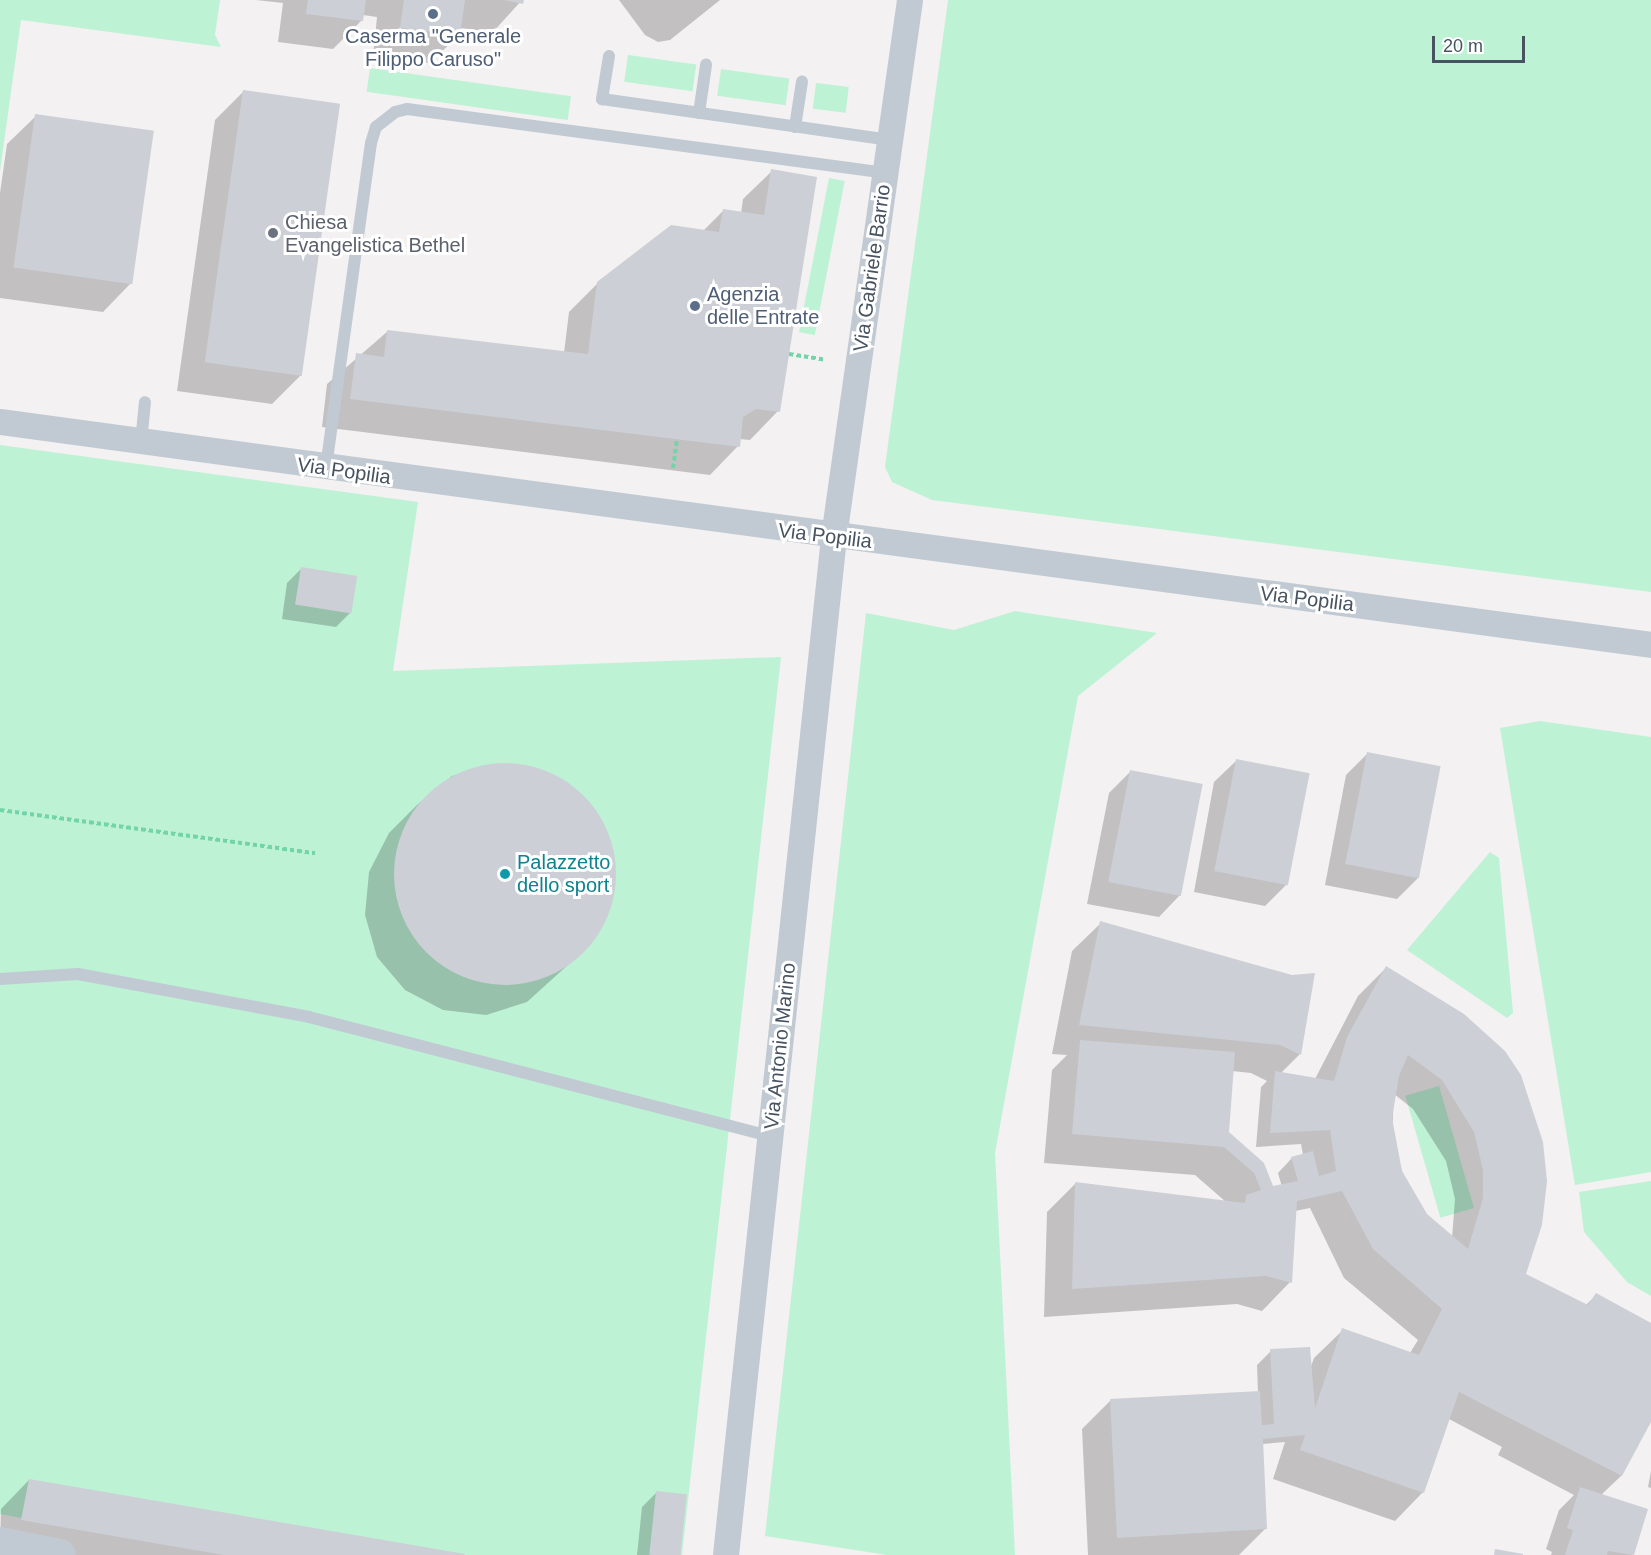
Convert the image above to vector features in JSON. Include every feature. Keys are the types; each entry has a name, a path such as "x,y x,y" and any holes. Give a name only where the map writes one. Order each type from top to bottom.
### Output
{"street":[{"name":"Via Gabriele Barrio","path":"834,537 910,0"},
{"name":"Via Popilia","path":"0,422 834,537 1651,645"},
{"name":"Via Antonio Marino","path":"726,1555 834,537"},
{"path":"0,1543 60,1555"}],"lane":[{"path":"609,56 602,99 890,140"},
{"path":"699,113 706,64"},
{"path":"795,127 802,82"},
{"path":"326,468 370,143 376,127 384,118 407,110 499,126 885,173"},
{"path":"141,442 145,402"},
{"path":"0,980 78,974 309,1017 770,1136"}],"path":[{"path":"789,354 826,360"},
{"path":"673,468 677,439"},
{"path":"0,810 315,853"}],"green space":[{"path":"0,0 220,0 215,35 221,47 21,20 0,171"},
{"path":"948,0 1651,0 1651,592 932,500 892,482 885,467"},
{"path":"628,55 696,65 693,91 624,82"},
{"path":"370,68 571,96 568,120 367,92"},
{"path":"721,69 789,79 786,105 717,96"},
{"path":"816,83 849,87 846,113 813,109"},
{"path":"829,178 845,181 815,335 799,332"},
{"path":"0,445 418,502 393,671 781,657 682,1555 223,1555 0,1514"},
{"path":"1015,611 1157,633 1078,696 995,1153 1015,1555 887,1555 765,1536 866,613 954,630"},
{"path":"1540,721 1651,737 1651,1172 1575,1185 1500,728"},
{"path":"1490,852 1499,858 1513,1013 1507,1018 1407,950"},
{"path":"1439,1086 1474,1208 1440,1218 1405,1096"},
{"path":"1651,1181 1651,1296 1627,1282 1584,1232 1579,1192"}],"building":[{"name":"Caserma \"Generale Filippo Caruso\"","path":"308,0 366,0 363,21 306,14"},
{"name":"Caserma \"Generale Filippo Caruso\"","path":"404,0 465,0 460,35 400,28"},
{"name":"Caserma \"Generale Filippo Caruso\"","path":"504,0 524,0 523,4"},
{"name":"Chiesa Evangelistica Bethel","path":"243,90 340,104 302,376 205,362"},
{"path":"35,114 154,131 132,284 13,267"},
{"name":"Agenzia delle Entrate","path":"771,169 817,177 780,412 756,409 743,417 740,447 350,399 356,353 384,357 387,330 588,354 597,282 671,225 719,232 723,209 764,215"},
{"path":"301,567 357,576 351,613 295,605"},
{"path":"1367,752 1441,766 1419,878 1345,864"},
{"path":"1236,759 1310,773 1288,885 1214,871"},
{"name":"Palazzetto dello sport","path":"494,763 516,763 548,771 584,795 608,831 614,852 616,874 614,896 608,917 584,953 548,977 516,985 494,985 462,977 434,960 419,945 402,917 394,885 394,863 402,831 419,803 434,788 462,771"},
{"path":"1130,770 1203,784 1181,896 1108,882"},
{"path":"1100,921 1292,975 1315,973 1301,1055 1280,1045 1079,1025"},
{"path":"1386,966 1464,1014 1505,1051 1521,1075 1543,1142 1547,1181 1542,1225 1526,1274 1588,1305 1596,1293 1651,1323 1651,1422 1622,1476 1459,1392 1424,1493 1300,1450 1305,1435 1263,1439 1267,1529 1117,1538 1110,1399 1260,1391 1262,1425 1274,1424 1270,1349 1310,1347 1315,1408 1342,1328 1419,1355 1442,1309 1373,1249 1342,1191 1297,1201 1292,1283 1266,1276 1072,1289 1075,1182 1245,1203 1246,1195 1261,1190 1254,1173 1224,1147 1072,1134 1080,1040 1235,1052 1229,1132 1264,1163 1273,1186 1298,1181 1291,1157 1313,1151 1319,1176 1336,1171 1330,1130 1270,1133 1275,1071 1334,1081 1347,1037","holes":["1408,1055 1442,1080 1474,1132 1483,1170 1483,1198 1468,1249 1427,1214 1402,1171 1392,1118 1399,1076"]},
{"path":"29,1479 465,1554 223,1555 21,1520"},
{"path":"1580,1487 1648,1509 1634,1555 1608,1551 1607,1555 1565,1555 1573,1530 1567,1528"},
{"path":"656,1491 687,1494 680,1555 649,1555"},
{"path":"1495,1549 1523,1554 1523,1555 1494,1555"}],"place":[{"name":"Caserma \"Generale Filippo Caruso\"","path":"433,14"},
{"name":"Chiesa Evangelistica Bethel","path":"273,233"},
{"name":"Agenzia delle Entrate","path":"695,306"},
{"name":"Palazzetto dello sport","path":"505,874"}]}
